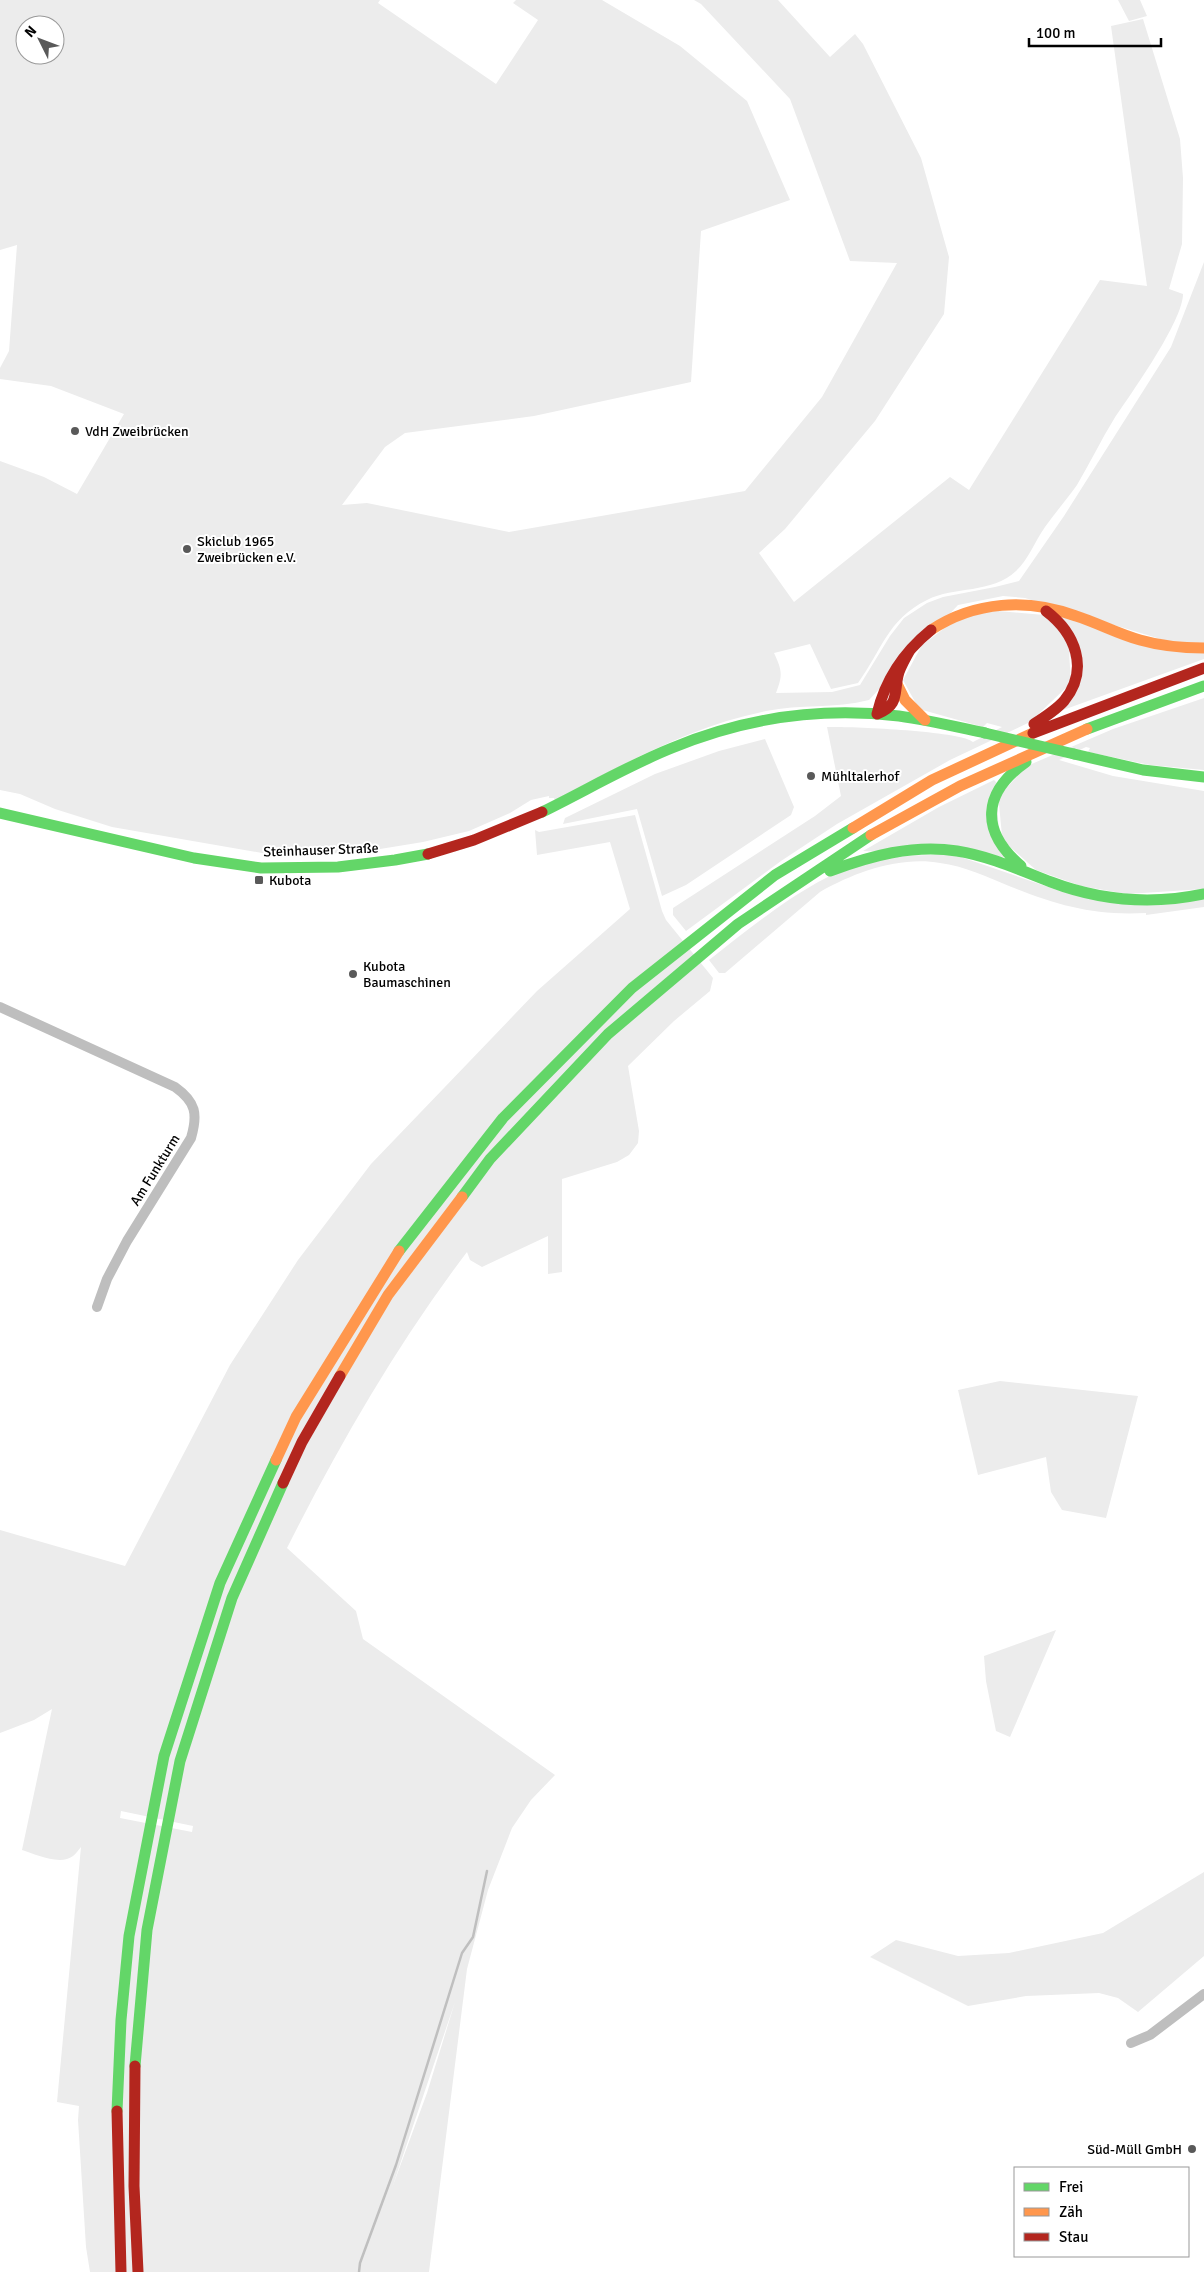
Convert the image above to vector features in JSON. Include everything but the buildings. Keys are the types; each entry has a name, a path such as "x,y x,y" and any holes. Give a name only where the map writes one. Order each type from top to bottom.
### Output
{"main road":[{"path":"910,650 900,670 894,703 886,712 877,714 887,680 900,660 910,650 932,628 960,613 994,604 1022,604 1065,612 1140,640 1171,646 1204,648"},
{"path":"1003,746 1059,706 1072,689 1077,676 1078,660 1074,640 1062,623 1042,608"},
{"path":"122,2272 116,2157 120,2036 130,1933 155,1791 186,1677 223,1574 264,1479 291,1423 323,1366 372,1288 443,1189 527,1092 612,1006 698,933 775,876 932,780 1003,746 1092,708 1204,668"},
{"path":"897,684 904,700 926,720"},
{"path":"138,2272 134,2178 134,2086 143,1967 158,1862 171,1796 202,1683 243,1568 280,1484 337,1375 419,1247 498,1148 574,1066 655,991 731,929 792,885 880,829 1002,765 1076,733 1204,686"},
{"name":"Steinhauser Straße","path":"0,813 138,845 237,865 262,868 366,865 415,857 477,839 528,819 671,748 720,730 772,718 816,713 877,714 926,720 1143,770 1204,777"},
{"path":"1032,874 1012,860 997,840 992,825 992,802 1003,782 1015,769 1076,733"},
{"path":"792,885 852,862 887,853 910,850 957,852 992,860 1078,891 1112,898 1159,900 1204,894"}],"street":[{"name":"Am Funkturm","path":"0,1007 175,1087 185,1094 192,1104 195,1125 191,1138 126,1241 107,1279 97,1307"},
{"path":"1131,2043 1150,2035 1204,1994"}],"shaded area":[{"path":"0,0 380,0 378,3 496,84 538,20 513,3 516,0 602,0 680,46 747,101 790,200 701,231 691,382 534,416 405,433 385,447 342,505 367,503 509,532 745,491 822,397 897,263 850,261 790,99 701,4 694,0 778,0 830,57 855,34 863,44 921,158 949,257 944,314 875,421 785,529 759,553 794,602 950,477 969,490 1100,280 1147,286 1111,26 1143,19 1180,139 1183,178 1182,244 1169,289 1183,294 1181,306 1166,339 1114,419 1077,485 1045,527 1016,571 996,583 938,596 914,608 894,626 858,683 831,689 810,644 774,653 781,673 776,693 832,692 860,685 890,636 904,618 927,603 943,597 1019,581 1064,516 1171,347 1204,262 1204,643 1167,641 1025,598 1003,596 958,605 869,700 843,705 779,709 737,718 657,748 555,800 554,798 549,798 549,796 531,800 510,813 469,831 423,842 374,850 327,854 262,853 112,827 55,809 20,794 0,790 0,461 44,477 77,494 124,414 51,386 0,379 0,368 9,351 17,245 0,250"},
{"path":"1118,0 1140,0 1147,16 1129,21"},
{"path":"987,610 1044,615 1068,636 1071,683 1030,722 950,760 837,824 781,861 686,931 673,915 673,908 815,816 841,796 827,727 880,728 928,732 965,738 973,742 1002,727 987,723 983,727 919,709 903,680 922,645 950,624"},
{"path":"1061,615 1204,652 1204,659 1063,710 1077,687"},
{"path":"1204,698 1204,770 1150,765 1088,752 1090,748 1086,747 1059,760 1113,776 1204,791 1204,889 1127,894 1081,886 1036,870 999,837 997,798 1027,766 1113,729"},
{"path":"765,739 794,807 791,815 686,885 662,896 637,809 563,824 565,818 655,774 719,751"},
{"path":"994,780 997,783 1004,857 863,851 939,807"},
{"path":"635,815 662,911 666,920 713,978 710,991 674,1021 628,1066 639,1131 638,1143 629,1155 617,1162 562,1179 562,1272 548,1274 548,1236 482,1267 470,1260 467,1252 441,1287 370,1396 327,1471 287,1548 356,1611 363,1639 555,1775 531,1800 512,1828 488,1890 467,1969 429,2272 90,2272 86,2247 78,2120 79,2106 57,2102 81,1847 73,1856 61,1860 22,1850 52,1709 34,1720 0,1733 0,1530 125,1566 230,1365 298,1260 371,1164 537,991 630,909 610,842 537,855 535,830 539,832","holes":["121,1811 193,1826 192,1832 120,1818","455,2002 427,2093 392,2188"]},
{"path":"952,854 1060,891 1204,900 1204,907 1146,915 1146,913 1092,911 1043,899 958,867 925,861 909,862 878,867 863,872 820,892 725,973 719,973 709,960 767,915 831,875 884,857"},
{"path":"1000,1381 1138,1396 1106,1518 1062,1510 1051,1492 1046,1457 978,1475 958,1390"},
{"path":"1056,1630 1010,1737 996,1731 986,1681 984,1656"},
{"path":"1204,1872 1204,1956 1138,2012 1118,1998 1099,1993 1026,1996 968,2006 870,1957 896,1940 958,1956 1009,1953 1103,1933"}],"waterway":[{"path":"359,2272 360,2263 396,2165 462,1953 473,1937 487,1871"}],"traffic: fast":[{"path":"1087,729 1204,686"},
{"path":"542,812 655,755 699,738 755,722 812,714 870,714 899,716 985,733"},
{"path":"985,733 1074,754"},
{"path":"1074,754 1143,770 1204,777"},
{"path":"1021,866 998,839 993,826 992,812 994,799 1001,786 1011,774 1026,762"},
{"path":"0,813 194,858 261,868 338,867 428,854"},
{"path":"399,1251 503,1118 632,988 775,875 853,828"},
{"path":"462,1197 490,1159 608,1034 738,924 871,835"},
{"path":"830,871 876,856 908,850 941,849 981,856 1051,882 1107,897 1145,900 1204,894"},
{"path":"117,2111 121,2020 129,1936 164,1756 220,1583 276,1460"},
{"path":"135,2066 147,1930 180,1761 232,1598 283,1483"}],"traffic: slow":[{"path":"931,630 965,613 1002,605 1020,605 1058,610 1132,638 1148,642 1188,648 1204,648"},
{"path":"897,684 905,700 925,720"},
{"path":"871,835 960,786 1087,729"},
{"path":"853,828 932,780 1033,733"},
{"path":"340,1376 388,1295 462,1197"},
{"path":"276,1460 296,1417 399,1251"}],"traffic: jam":[{"path":"1034,724 1064,701 1072,689 1076,677 1076,652 1065,630 1046,611"},
{"path":"910,650 909,653 899,672 893,702 885,710 877,714 890,678 904,657 912,648 931,630"},
{"path":"1033,733 1204,668"},
{"path":"428,854 474,840 542,812"},
{"path":"283,1483 302,1442 340,1376"},
{"path":"135,2066 134,2186 138,2272"},
{"path":"117,2111 121,2272"}],"place":[{"name":"VdH Zweibrücken","path":"75,431"},
{"name":"Skiclub 1965 Zweibrücken e.V.","path":"187,549"},
{"name":"Mühltalerhof","path":"811,776"},
{"name":"Kubota","path":"259,880"},
{"name":"Kubota Baumaschinen","path":"353,974"},
{"name":"Süd-Müll GmbH","path":"1192,2149"}]}
